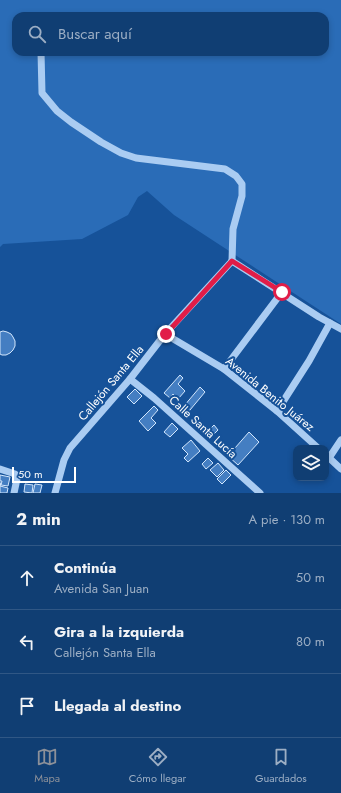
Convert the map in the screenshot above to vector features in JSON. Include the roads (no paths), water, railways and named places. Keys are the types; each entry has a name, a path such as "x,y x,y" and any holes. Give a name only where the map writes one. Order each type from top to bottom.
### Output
{"street":[{"path":"41,56 42,93 57,111 101,142 136,158 225,169 236,176 242,184 242,196 233,229 232,261 319,317 341,329"},
{"name":"Callejón Santa Ella","path":"55,493 64,460 70,448 130,379 166,334 232,261"},
{"path":"224,369 282,292"},
{"path":"277,411 309,361 330,322"},
{"name":"Avenida Benito Juárez","path":"166,334 224,369 277,411 315,445"},
{"name":"Calle Santa Lucía","path":"130,379 154,398 260,493"},
{"path":"329,454 341,440"},
{"path":"329,458 341,469"},
{"path":"0,469 17,476 14,493"}]}
